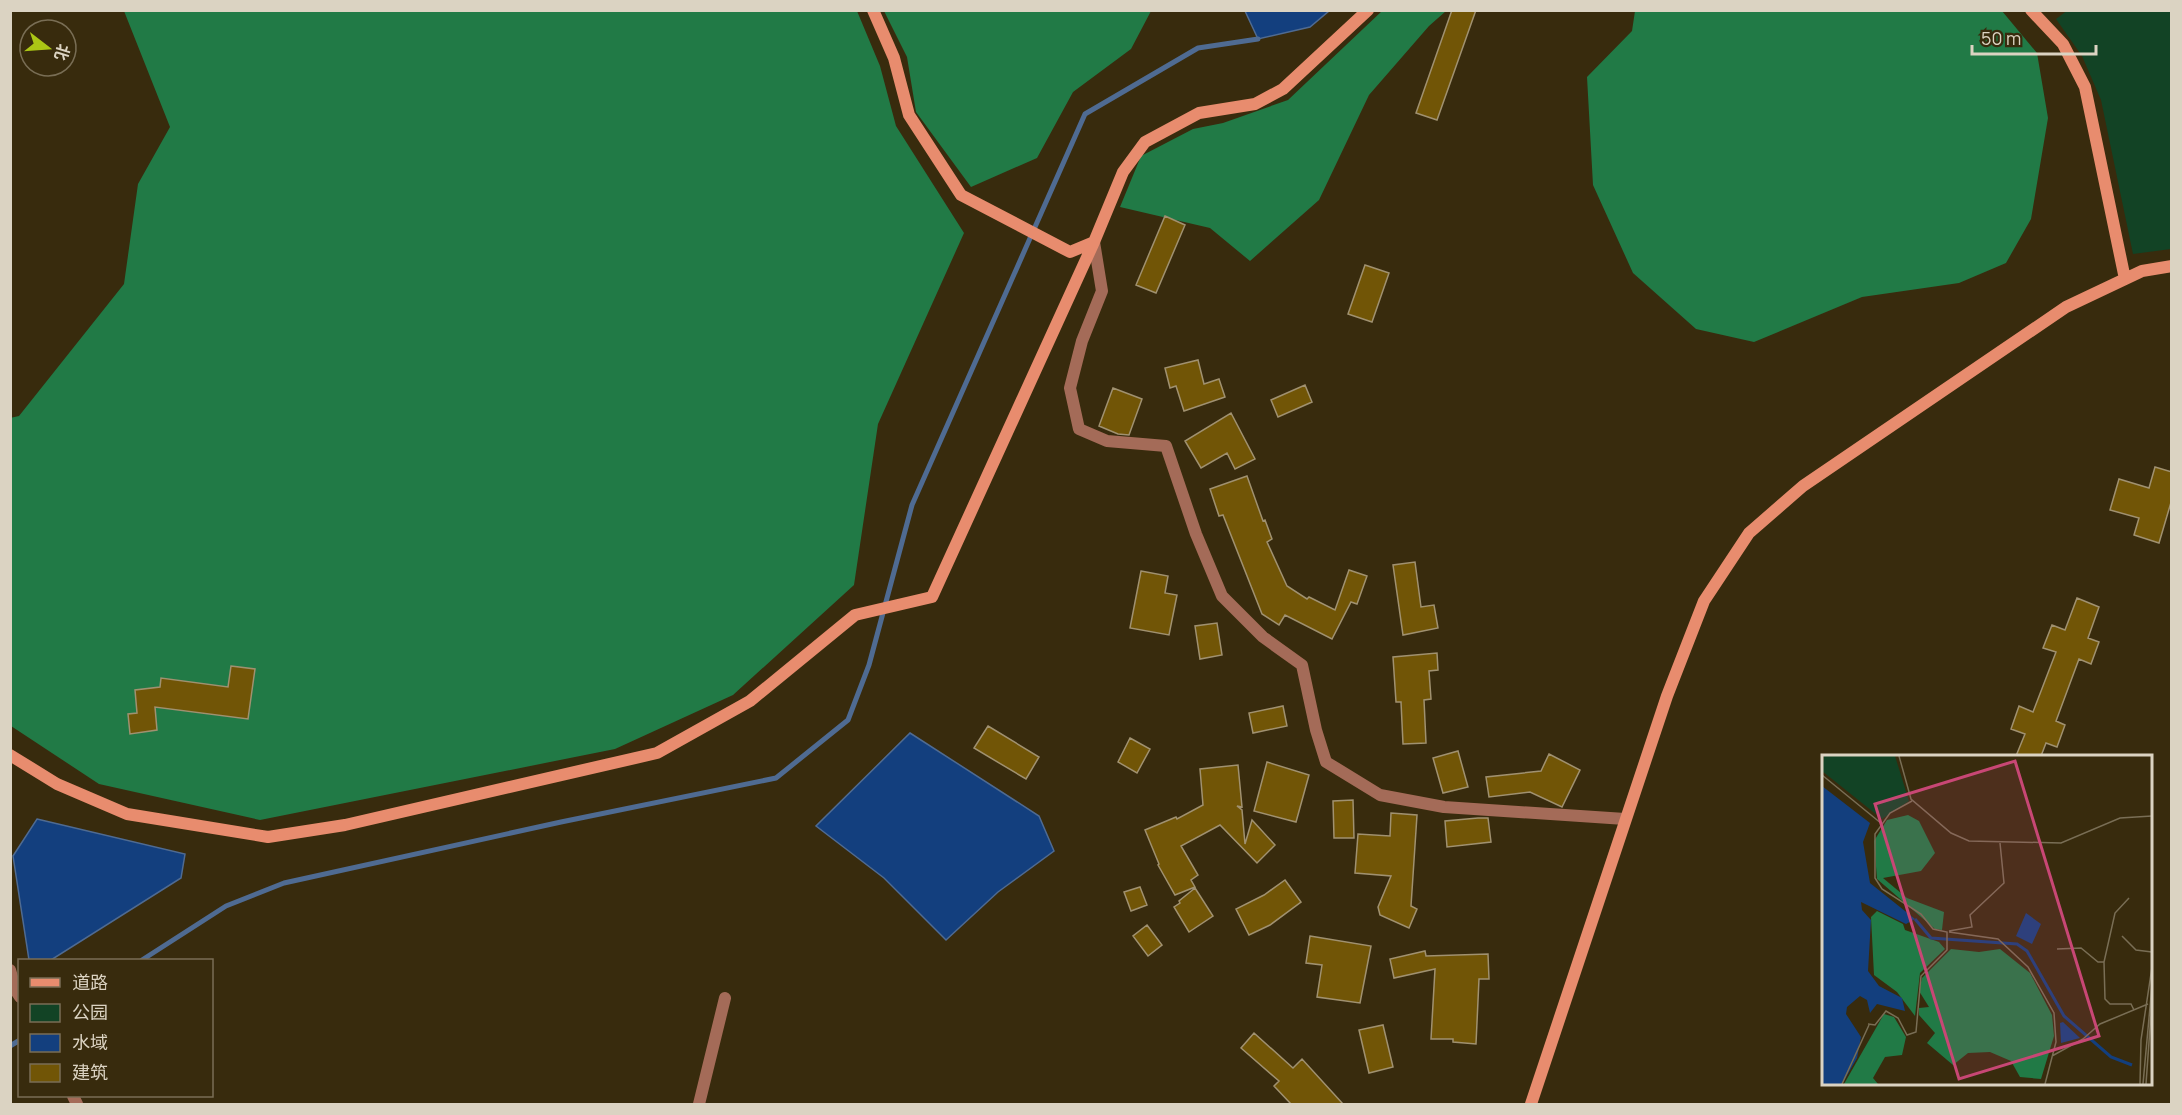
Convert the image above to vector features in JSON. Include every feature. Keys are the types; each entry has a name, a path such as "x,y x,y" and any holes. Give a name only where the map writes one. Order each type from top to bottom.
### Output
{"street":[{"path":"873,10 894,58 909,115 961,195 1070,252 1094,242"},
{"path":"10,755 57,784 127,814 268,837 345,825 657,753 750,701 855,615 932,597 1124,172 1145,142 1199,113 1255,104 1283,89 1368,10"},
{"path":"2031,10 2062,44 2085,87 2125,279"},
{"path":"1094,242 1102,291 1082,341 1070,388 1079,429 1107,441 1166,446 1196,534 1222,596 1263,637 1302,665 1316,730 1326,762 1380,795 1444,807 1625,819"},
{"path":"1531,1104 1666,696 1704,601 1749,532 1803,486 2066,308 2142,271 2172,266"},
{"path":"10,970 18,994"},
{"path":"699,1104 725,998"}],"green space":[{"path":"2068,10 2171,11 2171,249 2133,254 2101,100 2082,56 2056,19"},
{"path":"124,11 857,11 880,66 896,126 964,233 878,424 854,585 733,695 615,749 260,820 99,784 11,726 10,418 19,416 124,284 138,184 170,127"},
{"path":"884,11 1151,11 1131,49 1073,92 1037,158 971,187 916,112 907,57"},
{"path":"1382,11 1446,11 1429,26 1369,95 1319,200 1250,261 1210,228 1120,207 1141,156 1193,129 1223,123 1288,100"},
{"path":"1635,11 2002,11 2037,53 2048,118 2031,219 2006,263 1959,283 1862,297 1754,342 1696,329 1633,273 1593,185 1587,77 1632,31"}],"water":[{"path":"1245,11 1329,11 1310,27 1258,39"},
{"path":"910,733 1039,816 1054,851 998,892 946,940 884,878 816,826"},
{"path":"37,819 185,854 181,878 53,959 29,959 13,856"}],"building":[{"path":"1452,10 1476,10 1437,120 1416,113"},
{"path":"1165,216 1185,225 1156,293 1136,285"},
{"path":"1365,265 1389,273 1372,322 1348,314"},
{"path":"1198,360 1204,384 1219,379 1225,397 1184,411 1176,386 1170,388 1165,368"},
{"path":"1305,385 1312,402 1278,417 1271,400"},
{"path":"1113,388 1142,399 1129,435 1118,434 1099,426"},
{"path":"1231,413 1255,459 1235,469 1227,453 1201,468 1185,441"},
{"path":"2155,467 2172,472 2172,499 2159,543 2134,535 2139,518 2110,510 2119,479 2149,488"},
{"path":"1247,476 1272,539 1267,542 1287,586 1307,599 1309,597 1335,610 1349,570 1367,576 1357,604 1351,602 1332,639 1285,615 1279,625 1262,614 1223,515 1219,516 1210,489"},
{"path":"1415,562 1421,607 1434,605 1438,628 1403,635 1393,565"},
{"path":"1141,571 1168,576 1165,593 1177,595 1169,635 1130,628"},
{"path":"2077,598 2099,607 2088,638 2099,642 2091,664 2079,659 2056,721 2065,725 2057,747 2046,743 2041,755 2016,755 2025,734 2011,729 2019,706 2033,712 2056,652 2043,648 2052,625 2065,630"},
{"path":"1217,623 1222,655 1200,659 1195,626"},
{"path":"1437,653 1438,670 1429,671 1431,699 1424,700 1426,743 1403,744 1401,702 1396,702 1393,657"},
{"path":"231,666 255,669 248,719 155,707 157,730 130,734 128,714 137,713 135,690 160,687 161,678 228,687"},
{"path":"1283,706 1287,726 1253,733 1249,713"},
{"path":"988,726 1039,757 1026,779 974,748"},
{"path":"1130,738 1150,749 1137,773 1118,762"},
{"path":"1458,751 1468,787 1443,793 1433,758"},
{"path":"1549,754 1580,770 1562,807 1530,792 1489,797 1486,777 1541,771"},
{"path":"1267,762 1309,775 1296,822 1254,811"},
{"path":"1238,765 1242,807 1237,806 1242,810 1245,844 1252,820 1275,845 1257,863 1220,825 1181,846 1198,875 1191,880 1195,887 1175,895 1158,865 1145,830 1176,817 1177,819 1203,805 1200,769"},
{"path":"1353,800 1354,838 1334,838 1333,801"},
{"path":"1391,813 1417,815 1411,906 1417,909 1409,928 1380,915 1378,907 1391,876 1355,873 1358,834 1390,836"},
{"path":"1488,818 1491,842 1447,847 1445,821"},
{"path":"1285,880 1301,902 1270,925 1249,935 1236,909 1264,895"},
{"path":"1140,887 1147,905 1131,911 1124,892"},
{"path":"1195,888 1213,916 1189,932 1174,907"},
{"path":"1147,925 1162,945 1148,956 1133,936"},
{"path":"1310,936 1371,946 1360,1003 1317,997 1322,965 1306,963"},
{"path":"1425,951 1426,956 1488,954 1489,979 1479,979 1476,1044 1453,1042 1453,1039 1431,1039 1435,969 1394,978 1390,959"},
{"path":"1383,1025 1393,1067 1369,1073 1359,1030"},
{"path":"1254,1033 1293,1068 1302,1059 1343,1104 1291,1104 1274,1086 1279,1081 1241,1048"}],"waterway":[{"path":"144,959 226,906 284,883 561,822 776,778 848,720 869,665 912,505 1085,114 1198,48 1258,39"},
{"path":"10,1046 18,1041"}]}
